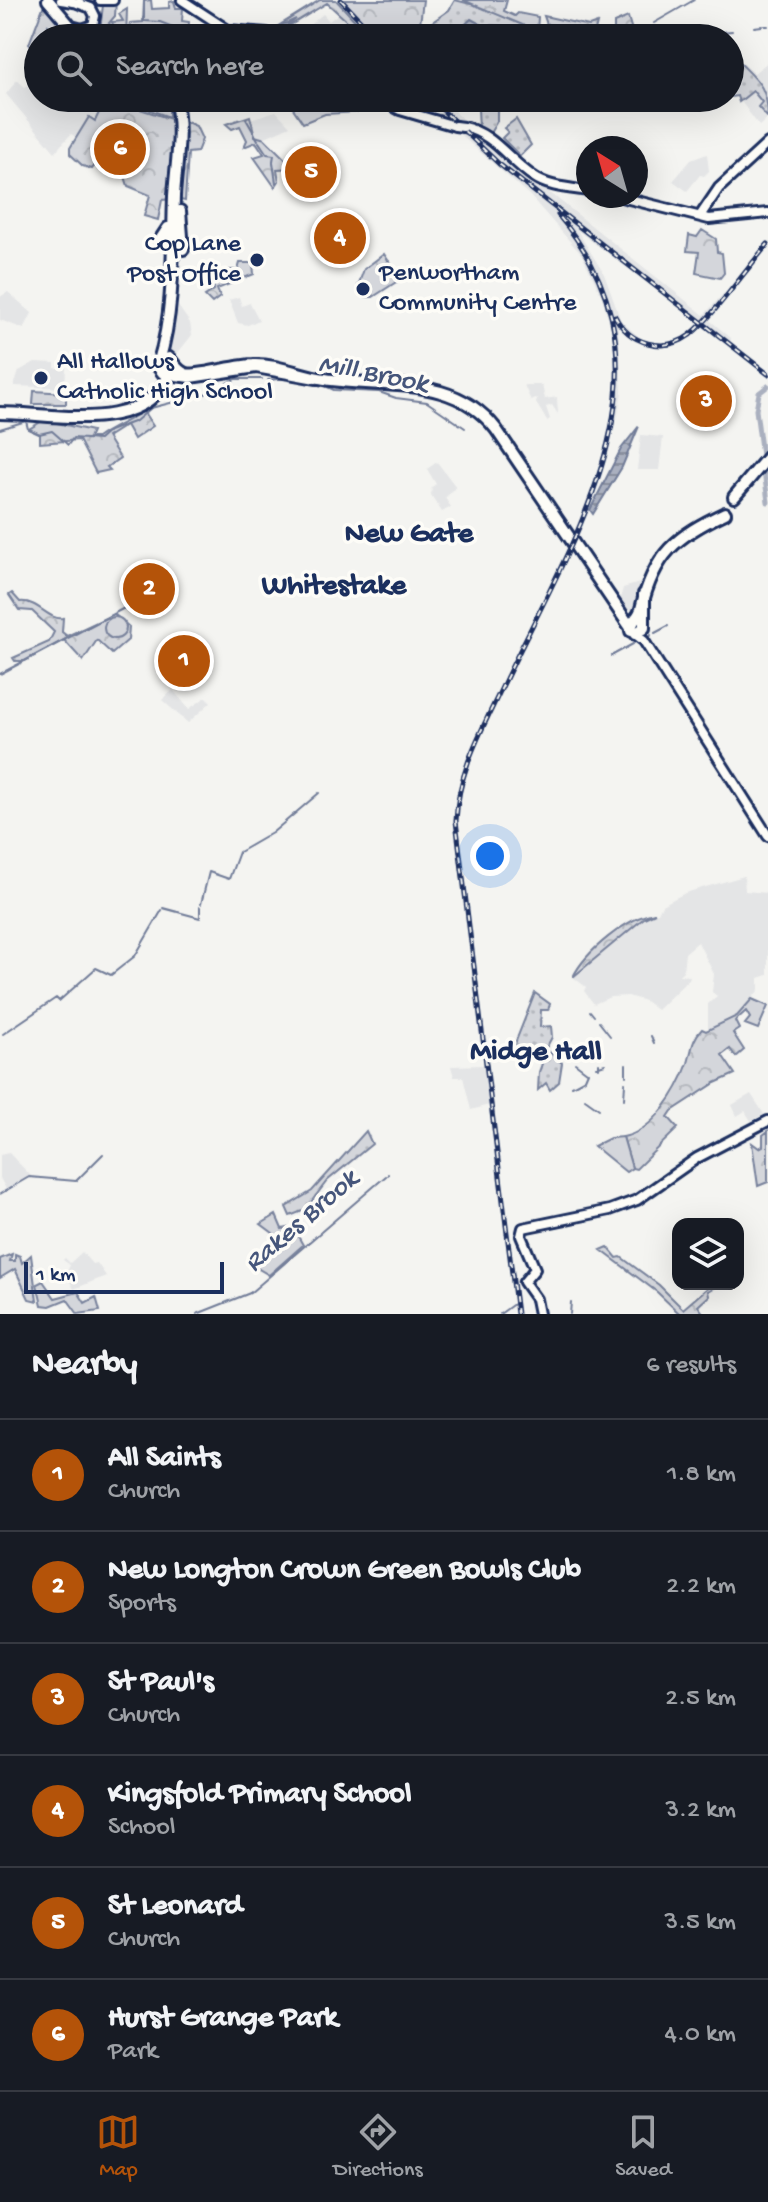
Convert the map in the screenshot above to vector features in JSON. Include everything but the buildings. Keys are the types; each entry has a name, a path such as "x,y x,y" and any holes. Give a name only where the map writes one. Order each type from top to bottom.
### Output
{"highway":[{"path":"46,1 58,5 71,24"},
{"path":"46,1 63,24"},
{"path":"0,411 118,414 153,399 167,367 179,138 177,112"},
{"path":"167,367 165,351 175,269 182,136 178,112"},
{"path":"179,177 183,249"},
{"path":"164,241 174,194"},
{"path":"167,367 190,375 241,365 316,378 420,386 455,395 488,418 633,633"},
{"path":"640,621 644,594 652,572 669,549 688,531 730,507 765,461"},
{"path":"614,604 625,616 640,621"},
{"path":"633,633 630,626 640,621"}],"main road":[{"path":"182,0 219,24"},
{"path":"77,3 94,13 92,24"},
{"path":"58,5 99,3 96,24"},
{"path":"58,5 73,24"},
{"path":"407,112 487,136 534,175 576,187"},
{"path":"700,216 719,188 768,143"},
{"path":"648,203 714,219 768,213"},
{"path":"640,621 653,657"},
{"path":"633,633 653,657 768,836"},
{"path":"539,1314 537,1302 527,1291 524,1280 535,1269 521,1236 523,1228 610,1210 637,1200 697,1158 768,1121"}],"shaded area":[{"path":"330,0 342,0 365,24 311,24 323,14 329,21 340,13"},
{"path":"768,62 768,118 759,126 744,106 744,64 754,73"},
{"path":"17,80 24,86 24,112 99,112 95,121 89,118 78,138 71,134 55,152 6,94"},
{"path":"277,112 290,126 263,138 255,135 250,119"},
{"path":"438,112 455,112 527,179 539,184 704,315 724,293 725,296 707,318 731,338 730,345 577,230 604,274 621,321 639,337 636,342 618,326 622,391 617,420 611,423 617,378 613,335 602,297 582,255 530,196"},
{"path":"707,154 709,171 704,176 700,175 687,191 673,181 691,160"},
{"path":"342,220 357,228 344,250 327,242"},
{"path":"8,292 32,313 24,329 0,320 0,297"},
{"path":"239,297 242,306 250,303 259,320 248,325 238,323 229,300"},
{"path":"178,306 190,323 192,335 176,355 168,350 168,340 174,309"},
{"name":"All Hallows Catholic High School","path":"35,362 55,363 55,368 66,368 65,388 14,386 19,371"},
{"path":"524,385 542,385 545,399 557,397 558,414 552,405 546,407 550,419 547,421 536,403 538,398 531,401"},
{"path":"641,435 663,437 659,470 637,470"},
{"path":"437,462 456,487 445,498 451,507 442,512 431,495 432,487 436,484 427,469"},
{"path":"643,582 637,608 626,611 619,603 623,588"},
{"path":"173,690 189,709 206,697 211,702 188,723 162,700"},
{"path":"744,876 745,891 768,893 768,975 759,978 759,990 737,1016 708,1029 708,1004 717,996 712,992 714,974 698,942 685,953 683,971 679,975 690,976 689,979 657,1010 645,1001 628,996 610,997 594,1004 584,991 586,987 573,977 644,917 658,913 662,905 685,893"},
{"path":"484,1065 489,1105 471,1110 463,1077 454,1077 451,1066"},
{"path":"751,1094 764,1114 751,1121 745,1111 737,1116 732,1105"},
{"path":"9,1153 31,1176 6,1189 0,1178 0,1155"},
{"path":"82,1252 92,1264 97,1263 106,1276 74,1289 66,1274 70,1265 63,1260 65,1258 70,1263"}],"green space":[{"path":"151,0 152,9 169,8 169,2 174,1 176,8 183,8 182,21 189,24 130,24 143,22 144,1"},
{"path":"320,0 336,0 358,24 350,24 327,3 292,24 289,24 296,19 281,24"},
{"path":"342,0 423,0 420,24 365,24"},
{"path":"455,0 494,10 520,24 429,24 449,10"},
{"path":"463,0 507,0 504,11 515,16 518,13 538,17 538,24 520,24"},
{"path":"116,1 115,16 110,24 101,24 103,5"},
{"path":"45,2 65,24 37,24"},
{"path":"127,9 126,24 113,24 123,21 119,14"},
{"path":"544,16 580,24 547,24"},
{"path":"628,17 630,24 614,24 614,23"},
{"path":"744,67 762,88 768,118 758,107 762,102 753,91 744,98"},
{"path":"99,112 149,112 171,119 172,125 173,119 178,120 171,199 162,200 158,220 144,216 150,195 128,186 120,160 105,153 92,169 83,166 70,154 70,148 89,117 95,121"},
{"path":"296,112 359,112 325,114 303,123"},
{"path":"478,112 497,112 497,121 489,135 479,130"},
{"path":"250,116 255,136 265,139 292,166 296,163 294,168 277,169 279,181 275,187 254,157 264,154 256,142 244,147 247,140 240,126 232,129 226,124"},
{"path":"516,119 531,145 520,156 502,138 508,132 504,128"},
{"path":"182,120 196,126 202,139 197,152 188,153 185,201 180,200"},
{"path":"702,230 716,239 717,252 722,253 724,273 720,278 696,273 699,252 687,251 689,235 697,237"},
{"path":"384,254 396,272 402,268 407,275 373,297 366,297 358,286 364,269"},
{"path":"240,263 253,263 254,274 217,289 220,297 212,303 205,296 214,290 211,270 238,270"},
{"path":"694,381 711,384 712,407 692,407"},
{"path":"34,391 66,393 66,404 33,404"},
{"path":"143,411 153,426 134,439 126,425 107,437 120,458 107,467 110,470 96,473 79,440 40,443 40,434 29,429 44,420 92,431 89,438 97,438"},
{"path":"12,593 20,602 63,618 62,632 67,636 114,614 129,627 128,640 112,654 97,640 83,661 64,640 25,661 15,661 13,658 49,642 54,632 32,611 19,610 9,595"},
{"path":"111,617 119,617 126,628 119,639 111,639 104,632 104,624"},
{"path":"655,913 644,918 573,977 587,957 608,937 632,921"},
{"path":"535,993 550,1004 548,1010 541,1010 540,1027 551,1026 552,1037 544,1052 514,1046"},
{"path":"752,999 768,1006 758,1029 745,1024 750,1018 746,1011 735,1021 739,1029 733,1033 744,1050 736,1057 730,1049 722,1055 735,1074 672,1111 668,1117 678,1128 636,1169 632,1168 623,1137 645,1127 663,1108 678,1086 694,1041 702,1029 706,1031 737,1016"},
{"path":"547,1050 562,1063 559,1082 550,1090 546,1083 538,1090 539,1072"},
{"path":"366,1131 372,1144 327,1181 305,1210 290,1216 286,1207 312,1191"},
{"path":"768,1131 768,1182 758,1186 752,1143 759,1148 763,1146 763,1135"},
{"path":"623,1137 632,1168 626,1172 594,1146 610,1138"},
{"path":"276,1215 282,1229 293,1227 303,1245 269,1275 247,1262 277,1236 261,1224"},
{"path":"608,1247 617,1258 621,1257 659,1285 683,1309 705,1290 710,1290 709,1296 698,1306 704,1314 680,1314 657,1292 601,1250"},
{"path":"12,1254 10,1261 15,1261 15,1254 20,1256 22,1263 31,1255 37,1301 29,1299 15,1269 0,1278 0,1259"},
{"path":"43,1281 55,1298 78,1292 85,1303 96,1297 100,1311 78,1314 67,1299 50,1306 42,1305 37,1284"}],"water":[{"path":"639,426 622,467 593,514 590,510 621,449"}],"waterway":[{"path":"144,0 144,21 165,24"},
{"path":"654,23 694,0"},
{"path":"754,27 762,26"},
{"path":"246,119 258,140"},
{"path":"259,142 267,154 274,155 273,161"},
{"path":"273,162 276,183"},
{"path":"377,270 389,261"},
{"path":"398,271 402,277"},
{"name":"Mill Brook","path":"268,380 289,378 319,383 334,390 379,392 396,398 427,402 465,428"},
{"name":"Mill Brook","path":"0,429 26,421 28,429 39,434 52,431 68,445 73,438 99,440 109,431 136,421 151,408 205,394 235,379 262,379"},
{"path":"768,386 759,393 756,410 768,502"},
{"path":"0,674 130,605"},
{"path":"655,633 668,626"},
{"path":"611,656 633,644"},
{"path":"201,904 209,872 229,879 239,852 272,833 319,793"},
{"path":"163,908 200,918 200,907"},
{"path":"3,1034 56,998 59,1001 96,968 111,975 135,956 162,910"},
{"path":"590,1011 594,1016"},
{"path":"599,1022 610,1036"},
{"path":"651,1036 654,1043"},
{"path":"575,1063 587,1072"},
{"path":"599,1063 599,1068"},
{"path":"596,1067 605,1064"},
{"path":"626,1064 626,1076"},
{"path":"572,1086 585,1079 588,1072"},
{"path":"624,1099 625,1083"},
{"path":"585,1099 599,1109"},
{"path":"0,1194 29,1177 76,1181 103,1154"},
{"name":"Rakes Brook","path":"197,1314 250,1293 386,1176"},
{"path":"570,1314 571,1302"},
{"path":"500,1314 515,1303"}],"railway":[{"path":"341,0 364,24"},
{"path":"445,112 499,164 768,374"},
{"path":"517,1314 456,821 461,785 472,751 560,570 586,511 606,451 616,391 614,332 596,273 558,215"},
{"path":"615,316 629,333 648,343 659,345 680,341 709,317 768,244"}],"place":[{"name":"Hurst Grange Park","path":"120,149"},
{"name":"St Leonard","path":"311,172"},
{"name":"Kingsfold Primary School","path":"340,238"},
{"name":"Cop Lane Post Office","path":"257,260"},
{"name":"Penwortham Community Centre","path":"363,289"},
{"name":"All Hallows Catholic High School","path":"41,378"},
{"name":"St Paul's","path":"706,401"},
{"name":"New Longton Crown Green Bowls Club","path":"149,589"},
{"name":"All Saints","path":"184,661"}],"district":[{"name":"New Gate","path":"409,535"},
{"name":"Whitestake","path":"334,587"},
{"name":"Midge Hall","path":"536,1053"}]}
